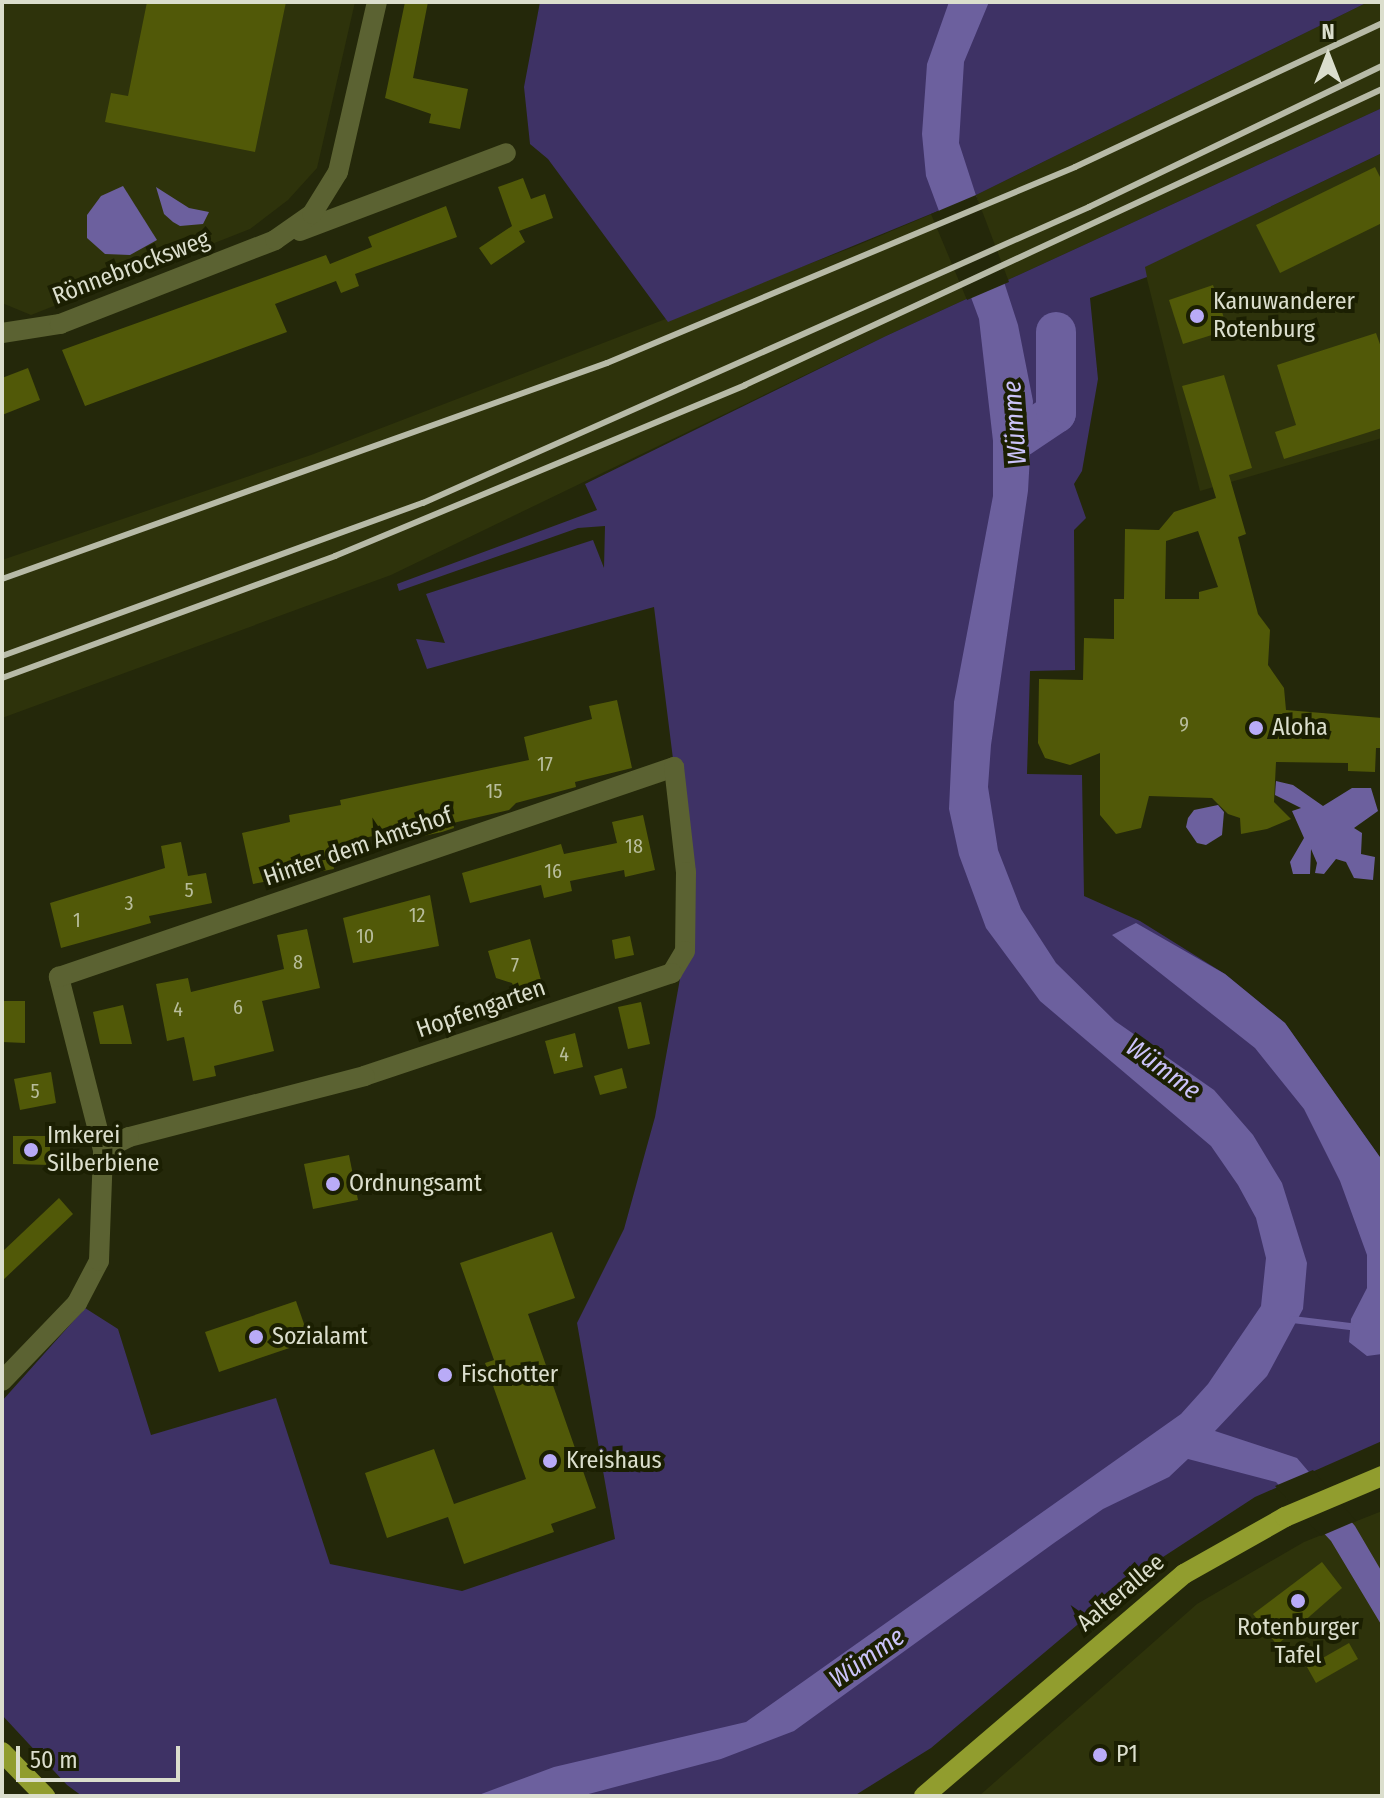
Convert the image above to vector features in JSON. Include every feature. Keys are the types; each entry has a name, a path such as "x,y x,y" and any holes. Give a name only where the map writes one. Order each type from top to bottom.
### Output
{"main road":[{"name":"Aalterallee","path":"924,1796 1184,1574 1285,1517 1382,1476"},
{"path":"2,1752 45,1796"}],"street":[{"name":"Rönnebrocksweg","path":"275,240 312,214 338,172 377,2"},
{"name":"Rönnebrocksweg","path":"2,333 60,324 506,153"},
{"name":"Hinter dem Amtshof","path":"103,1150 59,977 674,767"},
{"name":"Hopfengarten","path":"103,1150 129,1137 365,1076 672,973 685,951 686,872 674,767"},
{"path":"2,1381 77,1303 99,1261 103,1150"}],"shaded area":[{"path":"2,2 355,2 317,168 288,200 250,229 31,315 2,303"},
{"path":"540,2 1368,2 972,197 668,322 548,159 530,144 524,87"},
{"path":"1368,2 1382,2 1382,108 886,336 391,575 2,718 2,560 311,455 856,246 972,197"},
{"path":"1382,108 1382,153 1145,267 1147,277 1090,298 1098,379 1082,471 1074,484 1086,518 1074,530 1075,670 1030,671 1027,774 1082,775 1084,896 1140,921 1225,974 1285,1023 1382,1160 1382,1441 1255,1497 1140,1572 931,1748 854,1796 82,1796 67,1785 2,1715 2,1401 85,1308 118,1329 151,1435 276,1398 330,1564 462,1591 615,1539 577,1323 624,1229 655,1117 685,951 674,767 654,607 427,669 416,639 445,643 426,594 593,540 604,568 605,526 578,528 399,591 397,584 597,510 585,484 886,336"},
{"path":"1382,153 1382,438 1200,491 1144,267"},
{"path":"1382,1511 1382,1796 979,1796 1197,1604 1304,1542"}],"water":[{"name":"Wümme","path":"949,2 989,2 964,62 959,143 1018,325 1033,401 1028,491 991,745 988,787 998,850 1021,909 1056,963 1115,1021 1214,1090 1253,1135 1282,1183 1307,1263 1303,1309 1267,1376 1215,1431 1297,1458 1355,1526 1382,1572 1382,1626 1331,1541 1276,1482 1188,1459 1169,1477 1103,1509 794,1731 721,1759 581,1796 476,1796 554,1767 746,1722 1181,1414 1208,1384 1261,1306 1266,1258 1256,1218 1238,1185 1211,1146 1040,1001 986,928 959,855 949,809 954,702 993,496 993,441 979,319 926,176 922,134 927,64"},
{"path":"123,186 157,240 130,255 105,254 87,238 87,215 101,196"},
{"path":"156,187 189,208 209,212 203,224 180,226 173,222 164,214"},
{"path":"1276,781 1293,785 1323,806 1352,788 1371,788 1378,811 1354,828 1362,833 1361,854 1375,857 1373,880 1354,878 1346,862 1336,859 1324,874 1315,873 1317,863 1311,849 1310,874 1293,874 1290,862 1304,838 1292,811 1301,808 1275,795"},
{"path":"1218,805 1224,812 1222,835 1206,845 1197,843 1186,827 1188,818 1194,810"},
{"path":"1136,923 1225,974 1285,1023 1382,1160 1382,1354 1367,1356 1349,1342 1351,1319 1367,1288 1367,1255 1340,1181 1304,1109 1255,1048 1112,935"}],"pier":[{"path":"976,195 1009,282 967,300 931,214"},
{"path":"1313,1470 1356,1521 1321,1536 1275,1486"}],"building":[{"path":"147,2 286,2 255,152 105,122 111,93 128,96"},
{"path":"405,2 428,2 413,78 468,89 460,129 429,123 431,114 385,98"},
{"path":"1375,167 1382,181 1382,223 1280,273 1256,225"},
{"path":"523,178 531,199 545,194 553,218 519,231 525,242 491,265 479,248 512,226 498,187"},
{"path":"446,206 457,237 355,274 359,286 341,293 336,281 275,304 287,332 85,406 62,350 326,255 330,264 372,247 368,237"},
{"path":"1213,285 1228,330 1183,344 1169,300"},
{"path":"1376,333 1382,350 1382,428 1284,459 1275,432 1296,425 1277,365"},
{"path":"28,368 40,400 2,415 2,378"},
{"path":"1224,375 1252,468 1229,475 1246,534 1238,537 1258,614 1270,630 1268,665 1284,688 1286,710 1382,718 1382,748 1376,748 1375,772 1348,771 1348,763 1276,762 1274,802 1291,819 1267,829 1241,834 1240,818 1228,814 1212,798 1149,796 1141,828 1116,834 1100,815 1100,753 1070,765 1045,758 1038,743 1039,679 1083,680 1084,638 1114,639 1114,599 1124,599 1125,529 1159,530 1174,512 1216,498 1182,386","holes":["1198,531 1218,587 1199,592 1199,599 1165,599 1166,541"]},
{"path":"617,700 632,768 575,782 576,787 516,803 509,810 453,823 454,828 442,832 414,838 412,827 330,846 334,869 253,884 242,833 290,822 289,815 341,805 340,800 529,760 524,737 592,719 589,706"},
{"path":"643,815 655,870 625,877 624,870 570,881 572,891 544,898 541,885 470,903 462,873 561,844 564,854 617,843 612,822"},
{"path":"181,842 188,876 206,873 212,903 149,916 151,923 61,948 50,903 165,868 161,846"},
{"path":"430,895 439,946 353,963 343,918"},
{"path":"307,929 320,988 262,1001 274,1051 214,1066 216,1076 193,1081 184,1037 167,1041 156,984 188,978 191,992 284,969 277,935"},
{"path":"630,936 634,955 615,959 612,940"},
{"path":"530,939 542,984 516,992 512,983 496,978 488,951"},
{"path":"2,1001 25,1001 25,1043 2,1042"},
{"path":"641,1002 650,1044 628,1049 618,1007"},
{"path":"123,1005 132,1044 100,1044 93,1012"},
{"path":"575,1033 583,1067 554,1074 545,1041"},
{"path":"622,1068 627,1088 600,1095 594,1076"},
{"path":"51,1072 56,1103 20,1110 14,1079"},
{"name":"Imkerei Silberbiene","path":"13,1136 50,1136 50,1165 13,1164"},
{"path":"349,1155 358,1200 313,1209 304,1164"},
{"path":"59,1198 73,1214 2,1281 2,1252"},
{"name":"Kreishaus","path":"552,1232 575,1298 528,1314 596,1508 551,1524 554,1532 464,1564 448,1517 387,1538 365,1473 434,1449 454,1504 526,1479 485,1363 494,1360 460,1263"},
{"path":"296,1301 310,1341 219,1372 205,1332"},
{"name":"Rotenburger Tafel","path":"1322,1562 1342,1588 1277,1645 1253,1614"},
{"path":"1349,1643 1358,1659 1316,1683 1307,1667"}],"waterway":[{"name":"Wümme","path":"1020,437 1056,413 1056,332"},
{"path":"1292,1319 1350,1326"}],"railway":[{"path":"2,579 607,363 1075,167 1382,23"},
{"path":"2,656 423,503 1089,207 1382,66"},
{"path":"2,678 335,556 745,385 1382,89"}],"place":[{"name":"Kanuwanderer Rotenburg","path":"1197,316"},
{"name":"Aloha","path":"1256,728"},
{"name":"Imkerei Silberbiene","path":"31,1150"},
{"name":"Ordnungsamt","path":"333,1184"},
{"name":"Sozialamt","path":"256,1337"},
{"name":"Fischotter","path":"445,1375"},
{"name":"Kreishaus","path":"550,1461"},
{"name":"Rotenburger Tafel","path":"1298,1601"},
{"name":"P1","path":"1100,1755"}]}
